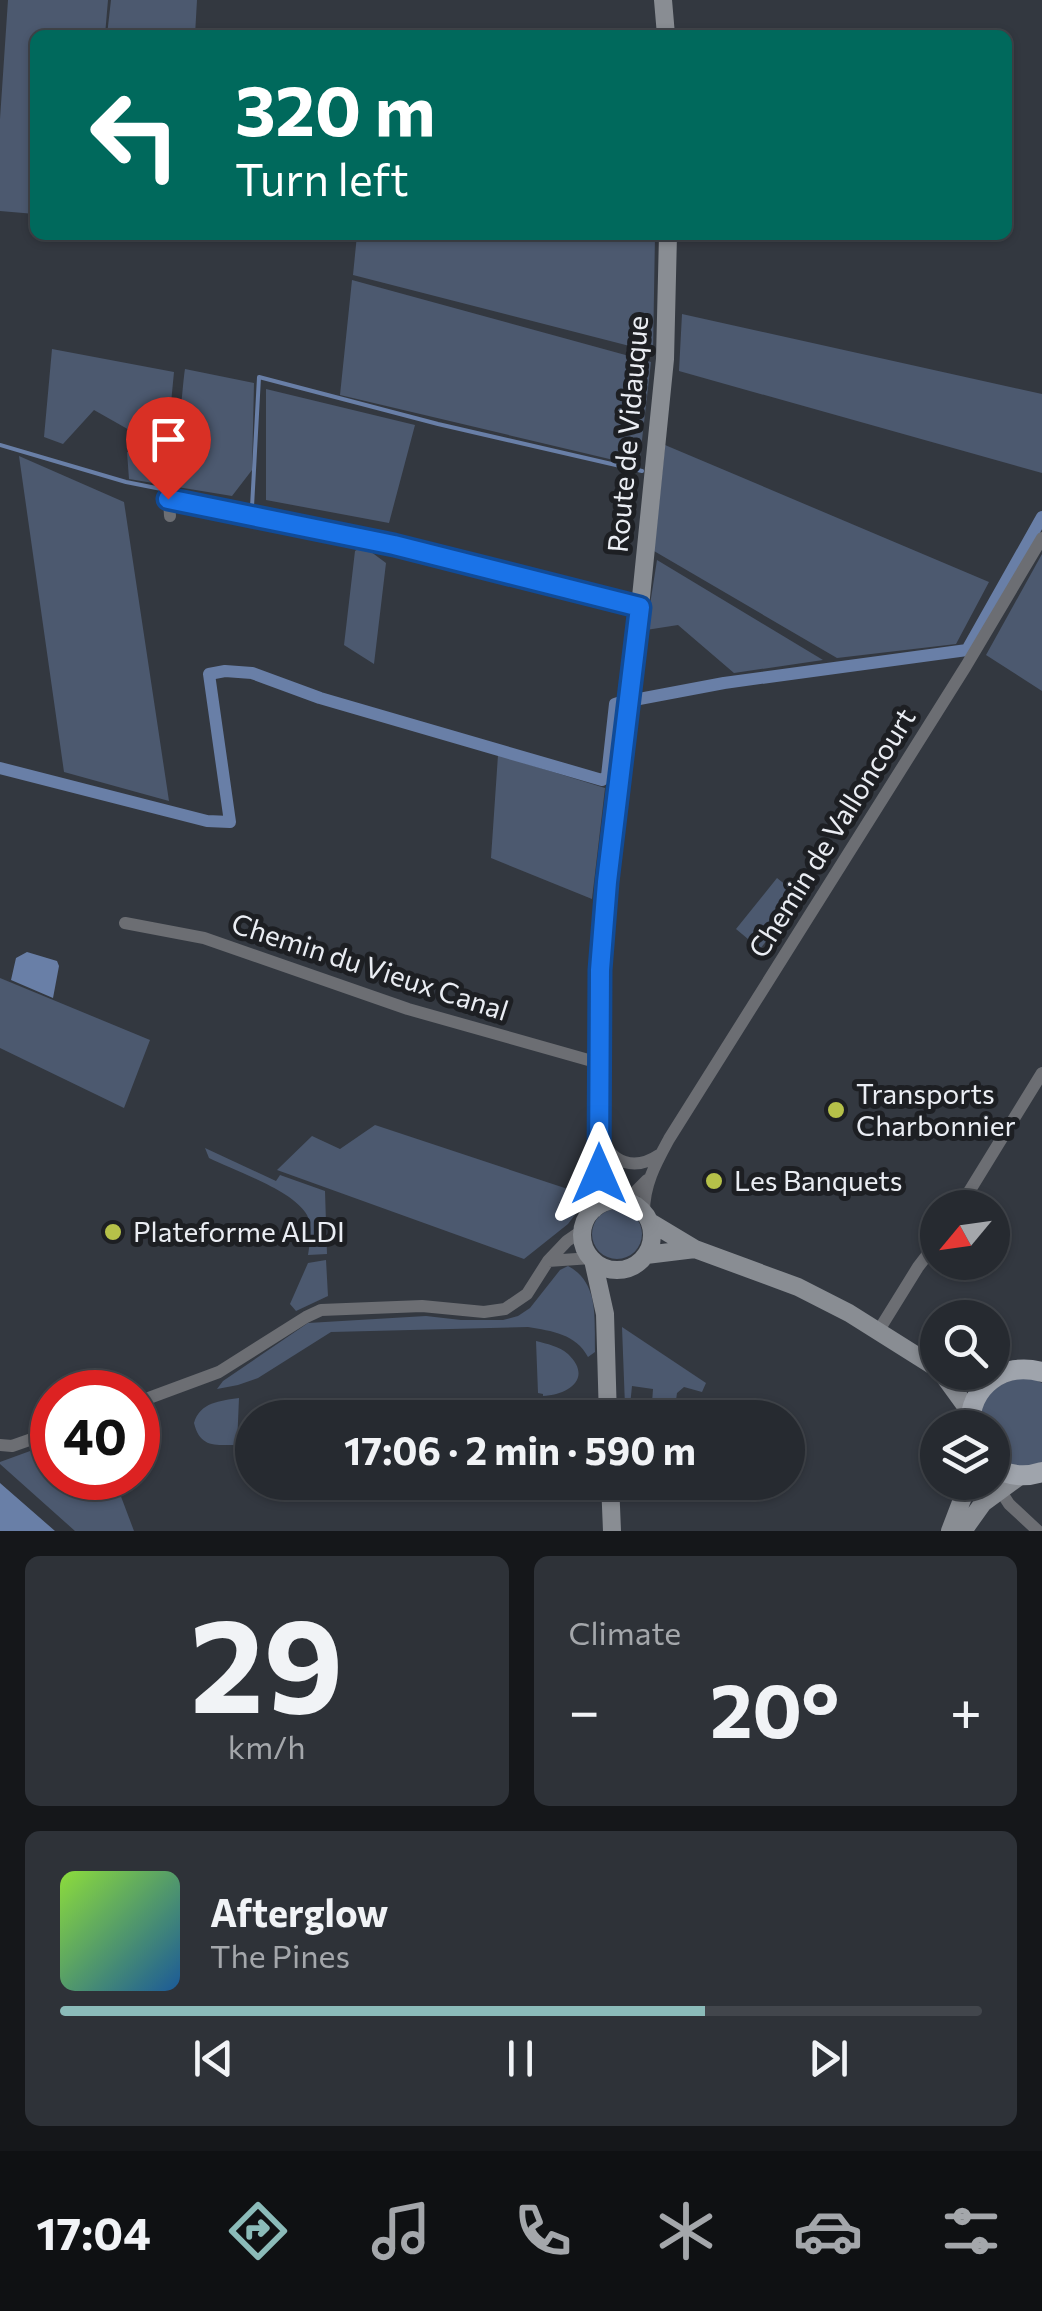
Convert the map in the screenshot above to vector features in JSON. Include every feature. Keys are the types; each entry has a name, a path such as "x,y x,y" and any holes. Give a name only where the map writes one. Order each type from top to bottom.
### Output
{"main road":[{"path":"1010,1370 1036,1366"},
{"path":"1010,1474 1042,1472"}],"street":[{"path":"664,0 666,30"},
{"name":"Route de Vidauque","path":"594,1209 599,1174 600,970 665,360 668,240"},
{"path":"170,516 168,499 394,545 640,607"},
{"name":"Chemin de Valloncourt","path":"620,1200 630,1197 648,1178 1042,538"},
{"name":"Chemin du Vieux Canal","path":"126,923 204,938 408,1009 599,1063"},
{"path":"970,1190 1042,1073"},
{"path":"599,1131 608,1152 624,1164 650,1161 662,1154"},
{"path":"599,1174 620,1200"},
{"name":"Chemin de Valloncourt","path":"647,1217 644,1197 648,1178"},
{"path":"607,1400 605,1314 583,1230 594,1209 609,1201 634,1204 694,1248 798,1287 879,1330 920,1358"},
{"path":"646,1255 652,1239 647,1217"},
{"path":"160,1394 219,1372 321,1310 422,1306 484,1312 505,1309 526,1294 548,1262 583,1230"},
{"path":"605,1314 616,1284 646,1255 694,1248"},
{"path":"548,1262 592,1259 604,1268 631,1267"},
{"path":"879,1330 920,1264"},
{"path":"0,1445 12,1446 30,1440"},
{"path":"1010,1483 1020,1476"},
{"path":"611,1500 612,1531"},
{"path":"950,1531 962,1500"},
{"path":"964,1531 986,1500"},
{"path":"1006,1500 1038,1531"}],"shaded area":[{"path":"8,0 108,0 105,30 30,30 30,214 0,211 0,119"},
{"path":"111,0 197,0 195,30 108,30"},
{"path":"356,240 655,240 653,352 353,275"},
{"path":"352,280 651,362 639,466 340,395"},
{"path":"682,314 1042,394 1042,473 679,371"},
{"path":"52,349 174,372 164,441 154,444 94,410 63,444 44,437"},
{"path":"185,369 254,383 252,470 232,496 129,479 127,452 159,453 172,443"},
{"path":"266,389 415,425 389,523 266,500"},
{"path":"665,445 989,582 956,644 837,658 654,551"},
{"path":"19,456 124,502 169,801 64,772"},
{"path":"363,546 386,563 374,664 344,645 355,551"},
{"path":"1042,554 1042,691 986,655"},
{"path":"657,560 823,660 734,673 678,625 646,630"},
{"path":"498,755 605,788 592,899 491,858"},
{"path":"777,878 801,897 760,949 736,929"},
{"path":"0,978 150,1040 124,1108 0,1048"},
{"path":"375,1125 589,1196 568,1224 524,1259 277,1170 312,1136 340,1149"},
{"path":"205,1148 276,1181 280,1175 325,1191 327,1254 308,1255 310,1224 300,1206 277,1189 209,1158"},
{"path":"617,1209 635,1216 642,1234 635,1252 617,1259 599,1252 592,1234 599,1216"},
{"path":"326,1260 328,1296 296,1311 290,1304 308,1263"},
{"path":"568,1266 586,1282 593,1303 595,1352 588,1357 570,1338 528,1327 331,1332 258,1378 217,1389 308,1323 426,1316 503,1320 530,1308 560,1270"},
{"path":"622,1327 706,1383 702,1392 684,1387 676,1400 652,1400 653,1389 632,1386 631,1400 625,1400"},
{"path":"536,1341 561,1349 575,1363 578,1378 569,1389 553,1395 538,1393"},
{"path":"1018,1377 1042,1383 1042,1462 1029,1466 1010,1465 1010,1410 980,1410 984,1399 994,1390 1010,1390 1010,1381"},
{"path":"239,1398 235,1400 235,1445 215,1445 200,1437 194,1423 201,1411 212,1404"},
{"path":"30,1451 30,1491 0,1464"},
{"path":"40,1500 122,1500 134,1531 75,1531"}],"water":[{"path":"27,952 57,961 53,998 11,980 16,958"},
{"path":"0,1483 55,1531 0,1531"}],"waterway":[{"path":"0,445 126,482 252,507 259,377 642,471"},
{"path":"0,768 207,821 230,822 209,674 225,671 252,673 320,698 602,780 607,776 615,704 724,683 967,650 1042,517"}],"place":[{"name":"Transports Charbonnier","path":"836,1110"},
{"name":"Les Banquets","path":"714,1181"},
{"name":"Plateforme ALDI","path":"113,1232"}],"route":[{"path":"168,499 394,545 640,607 600,970 599,1174"}]}
